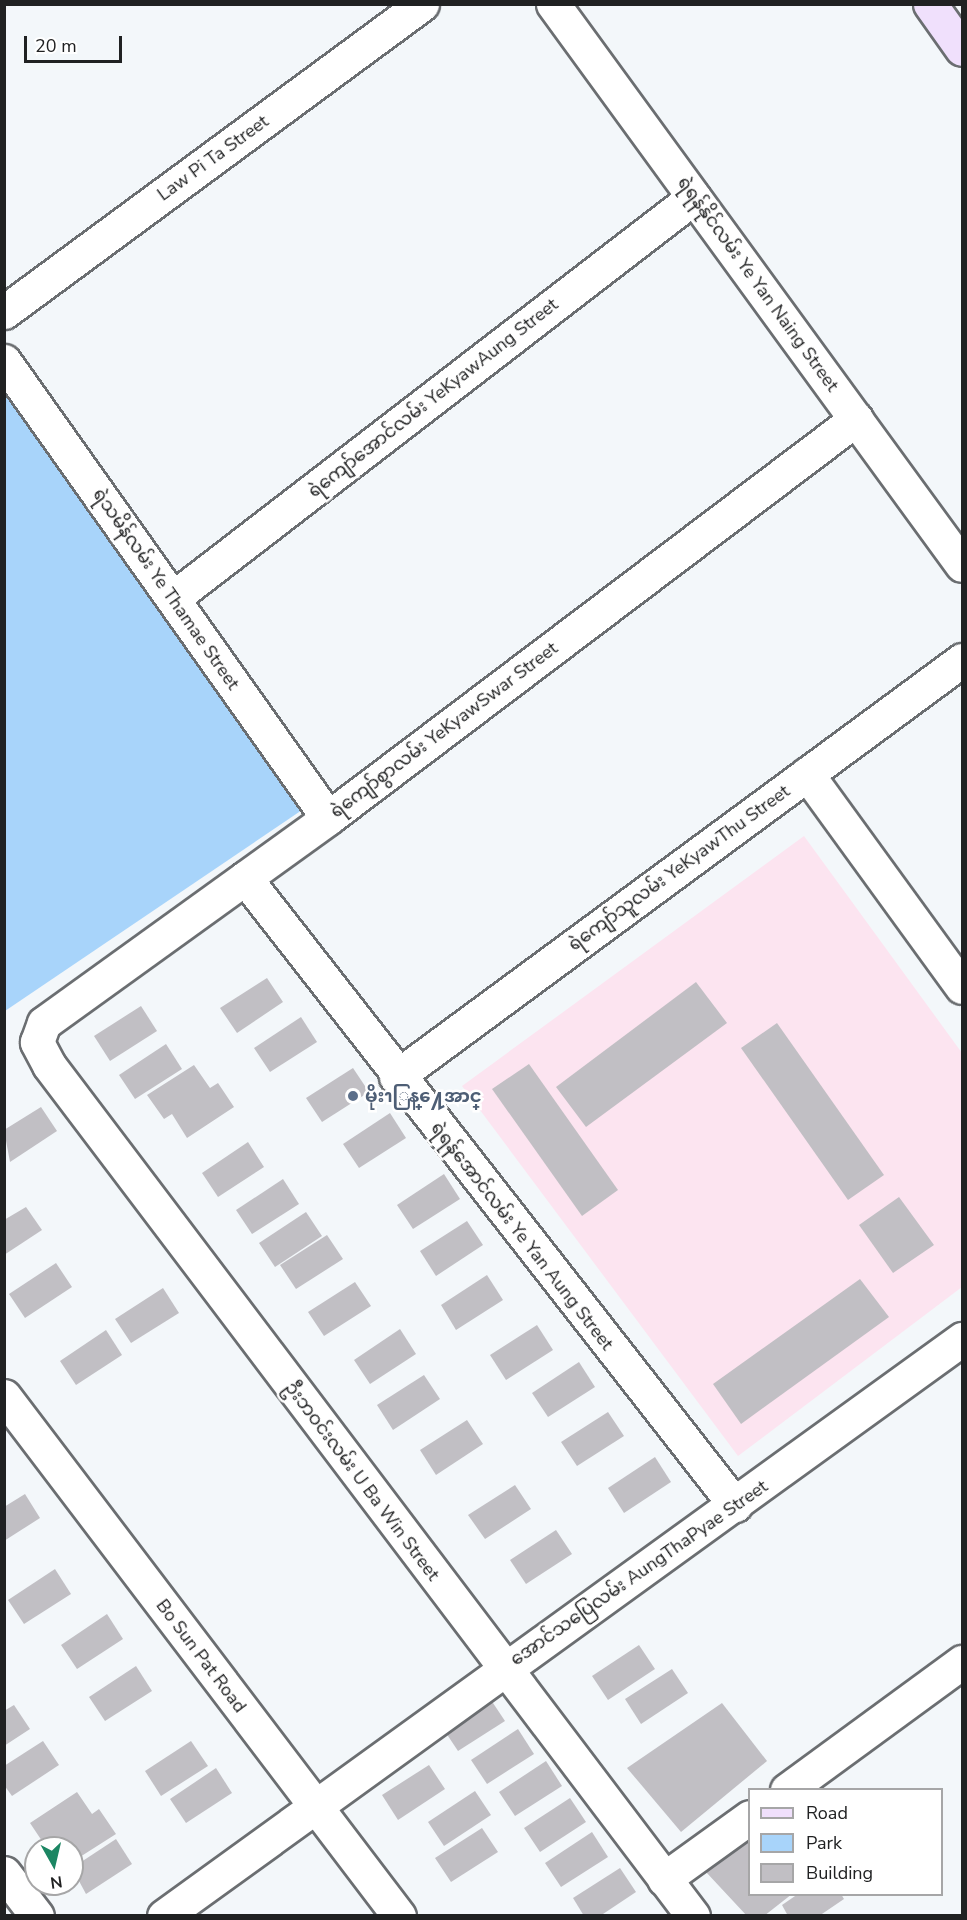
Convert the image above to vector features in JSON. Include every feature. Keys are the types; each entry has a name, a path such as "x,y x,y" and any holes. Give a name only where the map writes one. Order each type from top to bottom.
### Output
{"main road":[{"path":"930,4 963,48"}],"street":[{"name":"Law Pi Ta Street","path":"4,312 422,4"},
{"name":"ရဲရန်နိုင်လမ်း Ye Yan Naing Street","path":"553,4 963,564"},
{"name":"ရဲကျော်အောင်လမ်း YeKyawAung Street","path":"173,598 694,197"},
{"name":"ရဲသမိန်လမ်း Ye Thamae Street","path":"4,361 328,818"},
{"name":"ရဲကျော်စွာလမ်း YeKyawSwar Street","path":"38,1042 44,1023 328,818 856,419"},
{"name":"ရဲကျော်သူလမ်း YeKyawThu Street","path":"396,1077 963,660"},
{"path":"807,774 963,987"},
{"name":"ရဲရန်အောင်လမ်း Ye Yan Aung Street","path":"245,878 396,1077 735,1505"},
{"name":"ဦးဘဝင်းလမ်း U Ba Win Street","path":"38,1042 49,1065 693,1916"},
{"name":"အောင်သပြေလမ်း AungThaPyae Street","path":"164,1916 314,1804 735,1505 963,1339"},
{"name":"Bo Sun Pat Road","path":"4,1396 399,1916"},
{"path":"790,1788 963,1662"},
{"path":"664,1878 748,1818"},
{"path":"4,1874 37,1916"}],"shaded area":[{"path":"804,836 962,1053 962,1287 738,1456 462,1086"}],"green space":[{"path":"4,389 305,808 5,1011 4,1011"}],"building":[{"path":"267,978 283,1002 237,1033 220,1008"},
{"path":"696,982 727,1023 586,1127 556,1087"},
{"path":"141,1006 157,1031 110,1061 94,1036"},
{"path":"301,1017 317,1042 270,1072 254,1048"},
{"path":"777,1023 884,1175 848,1200 741,1048"},
{"path":"166,1044 182,1069 135,1099 119,1075"},
{"path":"529,1064 618,1190 582,1216 492,1089"},
{"path":"194,1065 210,1088 218,1083 234,1107 187,1138 172,1114 164,1119 147,1095"},
{"path":"353,1068 369,1092 322,1122 306,1098"},
{"path":"41,1107 57,1131 10,1162 4,1130"},
{"path":"390,1113 406,1138 359,1168 343,1144"},
{"path":"248,1142 264,1167 218,1197 202,1173"},
{"path":"444,1174 460,1199 413,1229 397,1205"},
{"path":"283,1179 299,1204 252,1234 236,1210"},
{"path":"899,1197 934,1245 893,1273 859,1225"},
{"path":"26,1207 42,1230 4,1255 4,1220"},
{"path":"306,1212 322,1236 275,1267 259,1243"},
{"path":"467,1221 483,1245 436,1276 420,1251"},
{"path":"327,1235 343,1259 296,1289 280,1265"},
{"path":"56,1263 72,1287 25,1318 9,1294"},
{"path":"487,1275 503,1300 456,1330 441,1305"},
{"path":"860,1279 889,1317 741,1424 713,1384"},
{"path":"355,1282 371,1306 324,1336 308,1312"},
{"path":"163,1288 179,1313 131,1343 115,1319"},
{"path":"537,1325 553,1350 506,1380 490,1355"},
{"path":"400,1329 416,1354 370,1384 354,1360"},
{"path":"106,1330 122,1355 76,1385 60,1361"},
{"path":"579,1362 595,1387 548,1417 532,1393"},
{"path":"424,1375 440,1399 393,1430 377,1405"},
{"path":"608,1412 624,1436 577,1466 561,1442"},
{"path":"467,1420 483,1444 436,1475 420,1450"},
{"path":"655,1457 671,1482 624,1513 608,1488"},
{"path":"515,1485 531,1509 485,1539 468,1515"},
{"path":"25,1494 40,1518 4,1541 4,1507"},
{"path":"556,1530 572,1554 526,1584 510,1560"},
{"path":"55,1569 71,1594 24,1624 8,1600"},
{"path":"107,1614 123,1639 77,1669 61,1645"},
{"path":"639,1645 655,1669 608,1700 592,1676"},
{"path":"136,1666 152,1691 105,1721 89,1697"},
{"path":"672,1669 688,1693 641,1724 625,1699"},
{"path":"489,1697 505,1721 458,1751 442,1727"},
{"path":"722,1703 767,1761 681,1832 627,1768"},
{"path":"14,1705 30,1729 4,1746 4,1711"},
{"path":"518,1729 534,1754 487,1784 471,1760"},
{"path":"43,1741 59,1765 12,1796 4,1785 4,1766"},
{"path":"191,1741 208,1766 161,1796 145,1771"},
{"path":"546,1761 562,1786 515,1816 499,1792"},
{"path":"429,1765 445,1789 398,1820 382,1795"},
{"path":"216,1768 232,1793 186,1823 170,1799"},
{"path":"475,1791 491,1815 444,1846 428,1822"},
{"path":"77,1792 92,1814 99,1809 116,1834 84,1854 84,1836 39,1836 30,1823"},
{"path":"570,1798 586,1822 540,1852 524,1828"},
{"path":"482,1828 498,1852 451,1882 435,1858"},
{"path":"592,1832 608,1857 561,1887 545,1863"},
{"path":"116,1839 132,1864 86,1894 84,1860"},
{"path":"748,1840 748,1896 789,1896 764,1916 747,1916 706,1872"},
{"path":"620,1868 636,1892 600,1916 584,1916 573,1898"},
{"path":"795,1896 842,1896 844,1899 819,1916 788,1916 782,1905"}],"place":[{"name":"မိုးၫြန္႔ေအာင္","path":"353,1096"}]}
